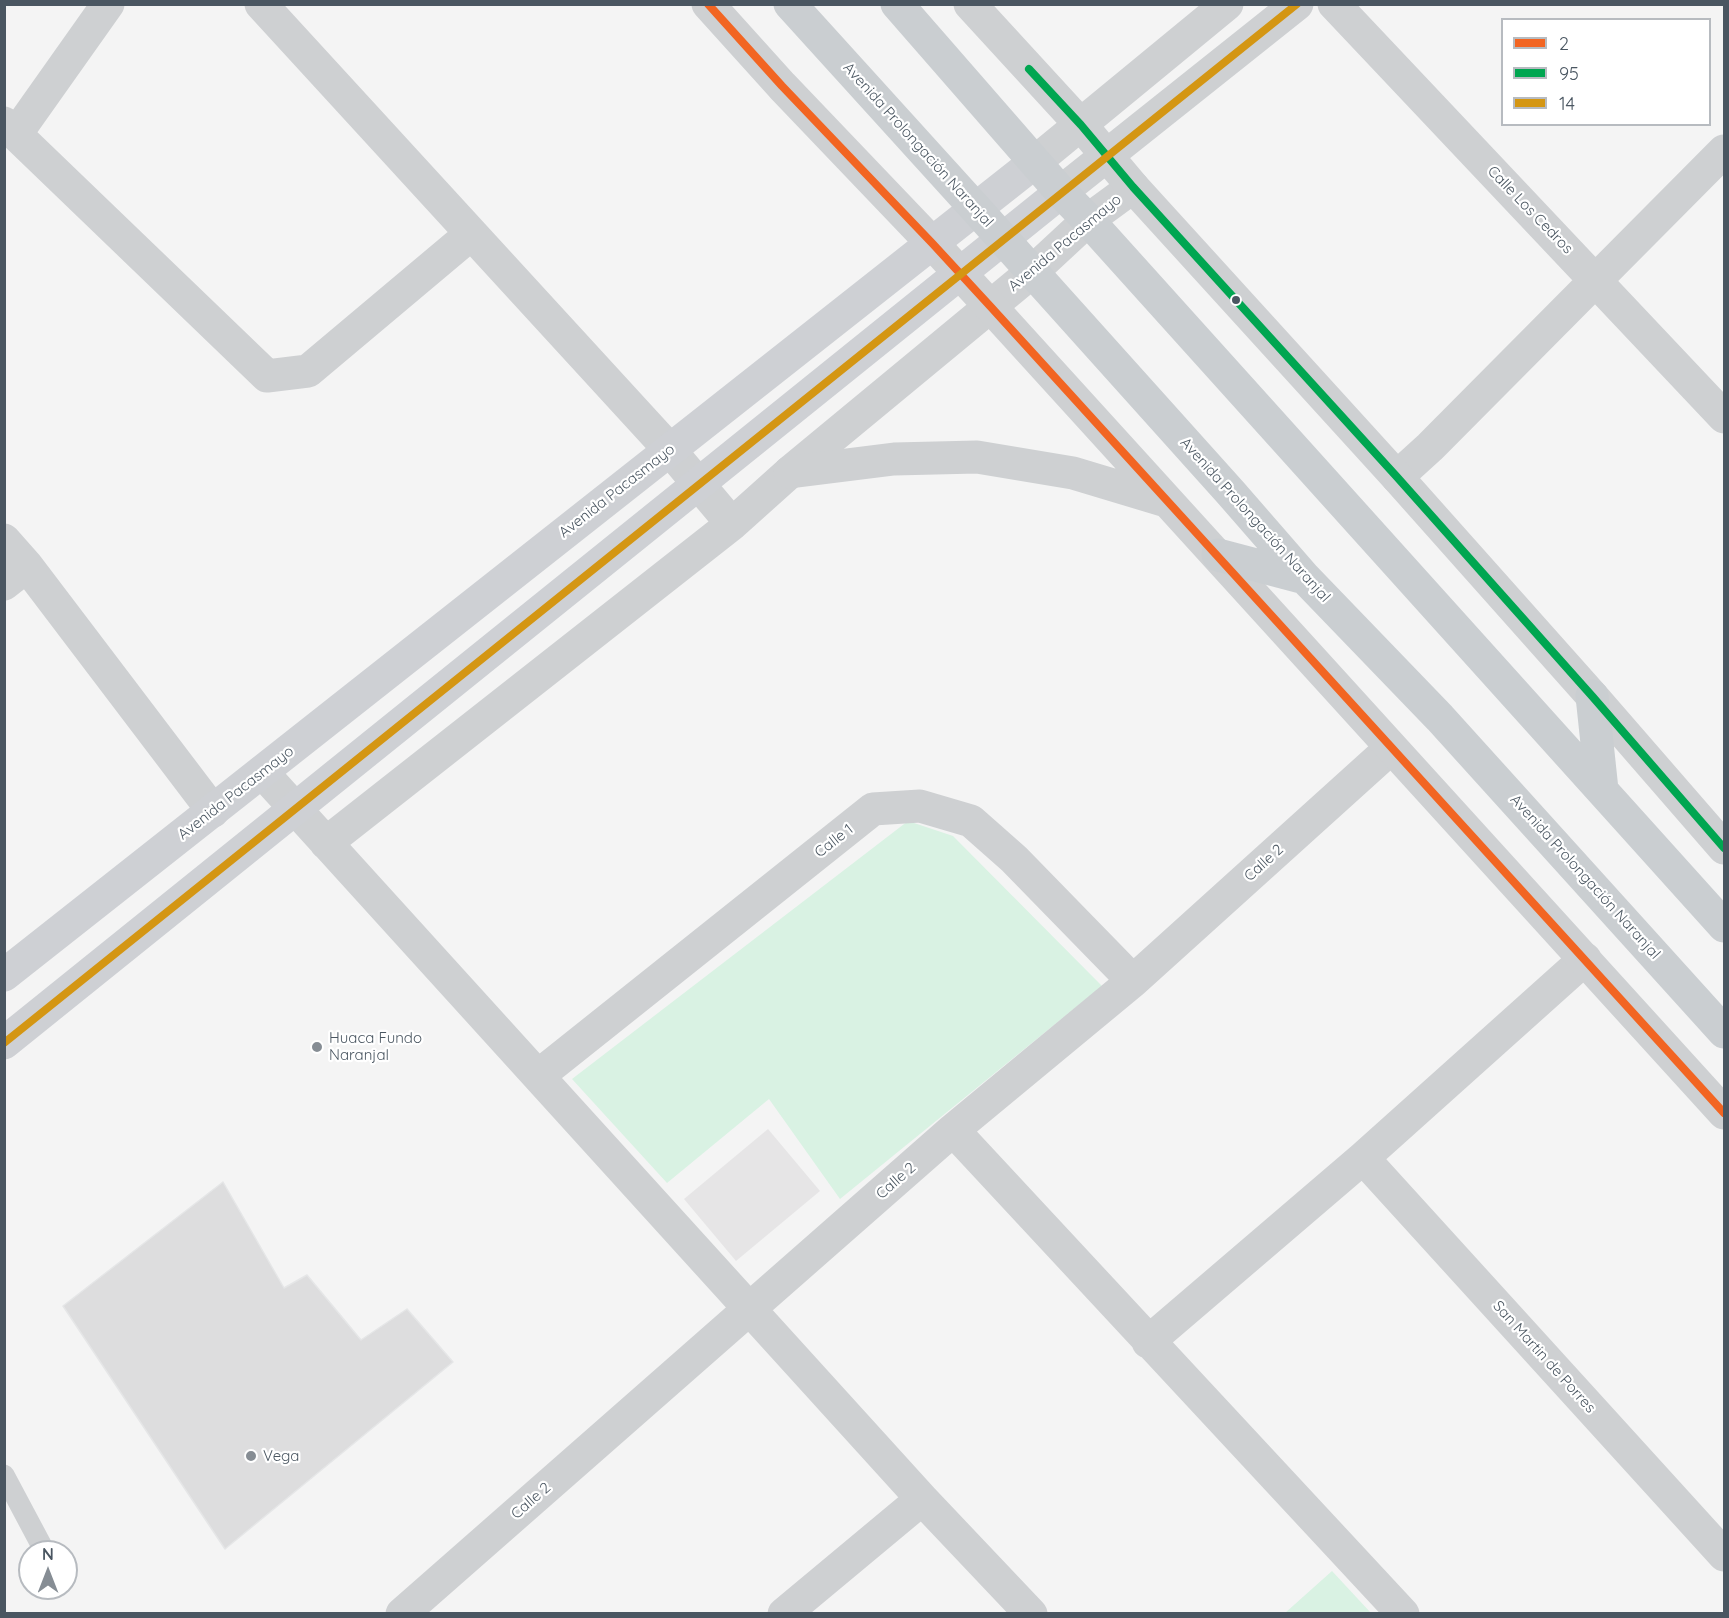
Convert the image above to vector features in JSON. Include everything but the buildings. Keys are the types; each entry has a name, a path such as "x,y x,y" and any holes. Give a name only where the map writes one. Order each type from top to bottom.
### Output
{"main road":[{"name":"Avenida Prolongación Naranjal","path":"790,4 1231,493 1305,579 1440,718 1725,1032"},
{"path":"897,4 1061,192 1725,926"},
{"name":"Avenida Pacasmayo","path":"4,975 1035,162"},
{"path":"4,1043 1061,192"},
{"path":"1218,555 1305,579"},
{"path":"1592,696 1602,790"}],"street":[{"path":"108,4 10,129 267,376 308,371 471,234"},
{"path":"261,4 669,449 732,524"},
{"path":"708,4 782,86 990,306 1725,1113"},
{"path":"970,4 1397,477 1725,848"},
{"name":"Avenida Pacasmayo","path":"1035,162 1227,4"},
{"path":"1061,192 1297,4"},
{"name":"Calle Los Cedros","path":"1334,4 1725,417"},
{"path":"1397,477 1430,447 1725,151"},
{"name":"Avenida Pacasmayo","path":"326,843 732,524 790,472 1032,272 1088,220 1133,187"},
{"path":"790,472 894,459 977,457 1073,472 1168,501"},
{"path":"4,540 16,575 213,811"},
{"name":"Calle 2","path":"402,1614 953,1130 1133,981 1391,748"},
{"path":"262,772 922,1499 1031,1614"},
{"name":"Calle 1","path":"538,1076 873,810 920,806 971,821 1014,859 1133,981"},
{"path":"1148,1342 1363,1158 1585,959"},
{"path":"953,1130 1403,1614"},
{"name":"San Martin de Porres","path":"1363,1158 1725,1555"},
{"path":"784,1614 922,1499"}],"lane":[{"path":"4,1475 39,1540"}],"shaded area":[{"path":"768,1129 820,1191 736,1261 684,1199"}],"green space":[{"path":"908,821 953,836 1102,986 840,1199 769,1099 667,1183 572,1079"},
{"path":"1332,1571 1371,1613 1285,1613"}],"transit line":[{"name":"2","path":"708,4 782,86 990,306 1724,1113"},
{"name":"14","path":"4,1043 1297,4"},
{"name":"95","path":"1029,69 1081,125 1133,187 1397,477 1724,848"}],"place":[{"name":"Huaca Fundo Naranjal","path":"317,1047"},
{"name":"Vega","path":"251,1456"}]}
